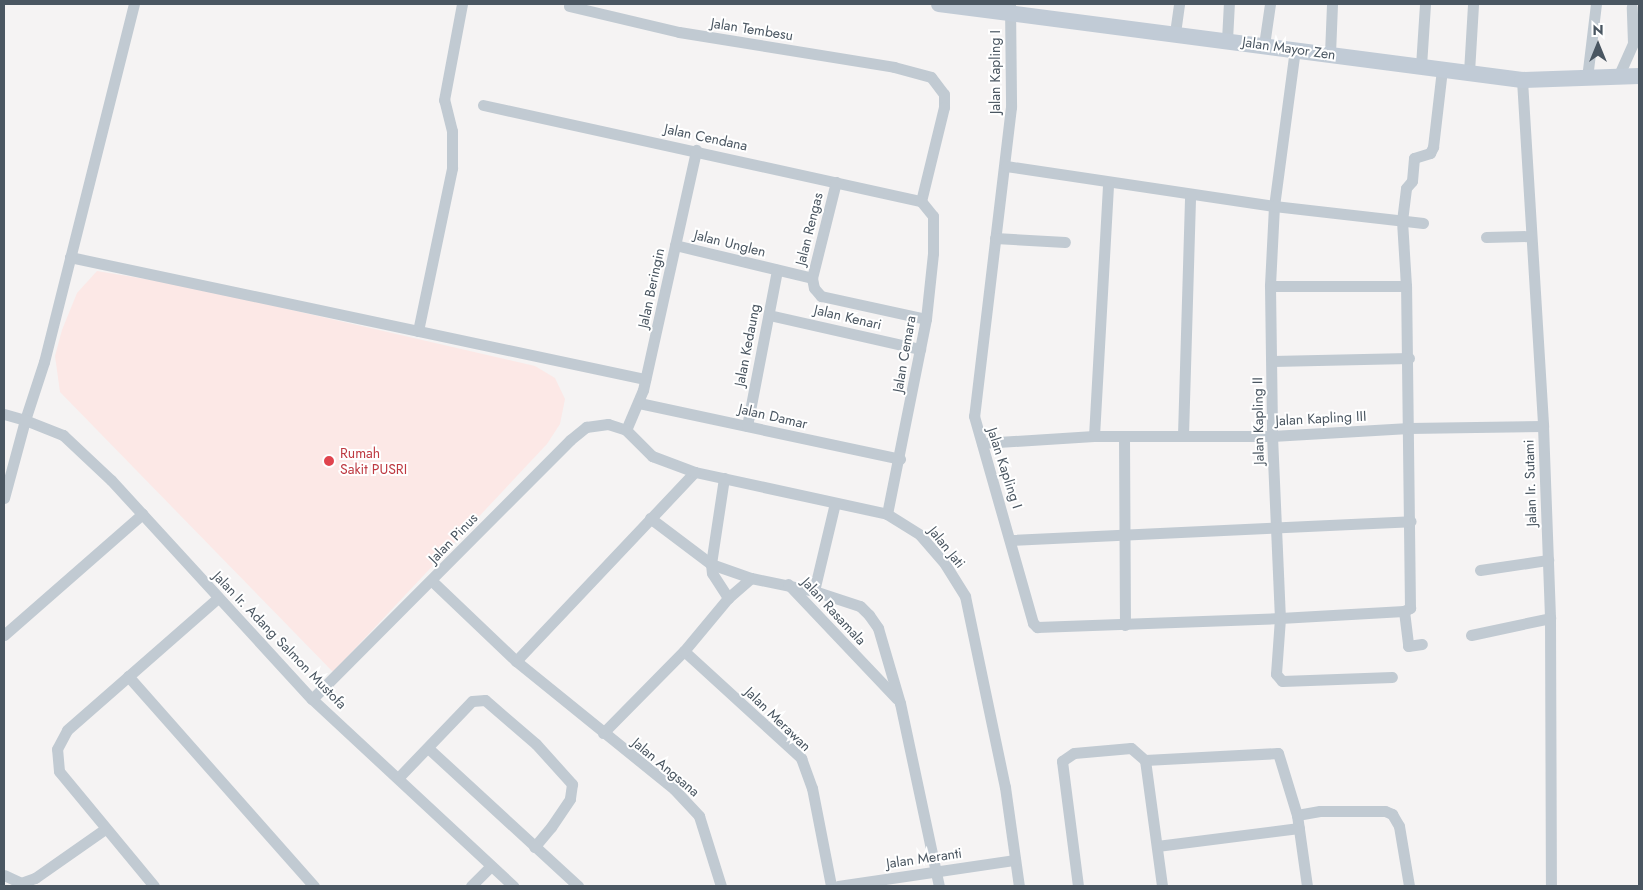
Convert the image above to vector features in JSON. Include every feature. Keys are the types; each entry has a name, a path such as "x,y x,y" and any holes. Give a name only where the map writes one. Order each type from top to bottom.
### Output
{"street":[{"path":"4,498 25,420 44,362 134,4"},
{"path":"418,331 452,168 452,131 444,100 462,4"},
{"name":"Jalan Mayor Zen","path":"939,4 1010,8 1175,33 1522,80 1639,76"},
{"path":"1175,33 1179,4"},
{"path":"1226,40 1229,4"},
{"path":"1264,45 1270,4"},
{"path":"1330,54 1332,4"},
{"path":"1421,66 1425,4"},
{"path":"1469,72 1473,4"},
{"path":"1587,78 1596,4"},
{"name":"Jalan Tembesu","path":"569,6 679,32 894,67 931,76 944,94 944,107 921,201"},
{"path":"1618,77 1633,43 1632,6"},
{"name":"Jalan Kapling I","path":"1010,8 1011,107 1006,166 995,238 974,416 1011,540 1033,623 1038,627 1125,625 1404,611"},
{"name":"Jalan Kapling II","path":"1295,49 1274,206 1270,286 1272,436 1280,618 1278,678 1308,681 1392,677"},
{"path":"1422,644 1408,646 1404,611 1411,606 1411,521 1409,358 1402,222 1414,158 1430,153 1434,147 1442,69"},
{"name":"Jalan Ir. Sutami","path":"1522,80 1543,426 1548,560 1551,886"},
{"name":"Jalan Cendana","path":"483,105 696,150 921,201"},
{"name":"Jalan Beringin","path":"626,430 638,403 645,379 696,150"},
{"path":"1006,166 1108,183 1274,206 1422,223"},
{"name":"Jalan Rengas","path":"777,270 812,278 836,182"},
{"path":"1094,436 1108,183"},
{"path":"1183,435 1190,194"},
{"name":"Jalan Cemara","path":"887,514 900,458 926,319 933,254 933,216 921,201"},
{"path":"1486,237 1530,236"},
{"path":"995,238 1065,242"},
{"name":"Jalan Unglen","path":"676,245 777,270"},
{"path":"70,257 645,379"},
{"name":"Jalan Kedaung","path":"747,426 777,270"},
{"path":"812,278 817,294 821,296 926,319"},
{"path":"1270,286 1406,286"},
{"name":"Jalan Kenari","path":"768,315 920,349"},
{"path":"1272,361 1409,358"},
{"name":"Jalan Damar","path":"638,403 900,458"},
{"name":"Jalan Ir. Adang Salmon Mustofa","path":"4,414 63,435 142,514 312,699 399,777 513,886"},
{"name":"Jalan Pinus","path":"312,699 432,581 570,440 586,427 608,424 626,430"},
{"name":"Jalan Kapling III","path":"982,443 1094,436 1272,436 1409,428 1543,426"},
{"name":"Jalan Jati","path":"626,430 652,456 695,472 887,514 920,535 945,564 965,596 1005,787 1019,886"},
{"path":"1124,437 1127,535 1125,625"},
{"path":"516,661 695,472"},
{"path":"724,478 711,564 712,573 728,598"},
{"path":"814,591 835,503"},
{"path":"4,635 142,514"},
{"path":"650,518 711,564 751,578 788,584"},
{"path":"1011,540 1276,529 1411,521"},
{"path":"1480,570 1548,560"},
{"path":"603,733 684,651 728,598 751,578"},
{"name":"Jalan Angsana","path":"432,581 516,661 674,789 699,816 722,886"},
{"name":"Jalan Rasamala","path":"788,584 860,606 878,628 900,702 937,871 938,886"},
{"name":"Jalan Rasamala","path":"788,584 900,702"},
{"path":"154,886 59,771 57,749 67,730 218,598"},
{"path":"1471,635 1550,618"},
{"name":"Jalan Merawan","path":"684,651 801,758 812,788 831,886"},
{"path":"128,676 314,886"},
{"path":"399,777 478,699 486,700 536,744 572,784 572,790 552,828 534,848"},
{"path":"428,748 534,848 578,886"},
{"path":"1078,886 1062,762 1074,753 1131,748 1145,760 1162,886"},
{"path":"1145,760 1274,751 1280,756 1297,815 1306,886"},
{"path":"1297,815 1329,811 1385,811 1392,814 1399,826 1408,886"},
{"path":"1157,846 1299,828"},
{"path":"4,875 21,883 35,878 105,829"},
{"name":"Jalan Meranti","path":"838,886 859,885 1015,860"},
{"path":"471,886 491,866"}],"shaded area":[{"name":"Rumah Sakit PUSRI","path":"97,271 188,286 535,366 555,378 565,399 560,424 547,444 333,672 60,392 55,356 62,330 77,293"}],"place":[{"name":"Rumah Sakit PUSRI","path":"329,461"}]}
